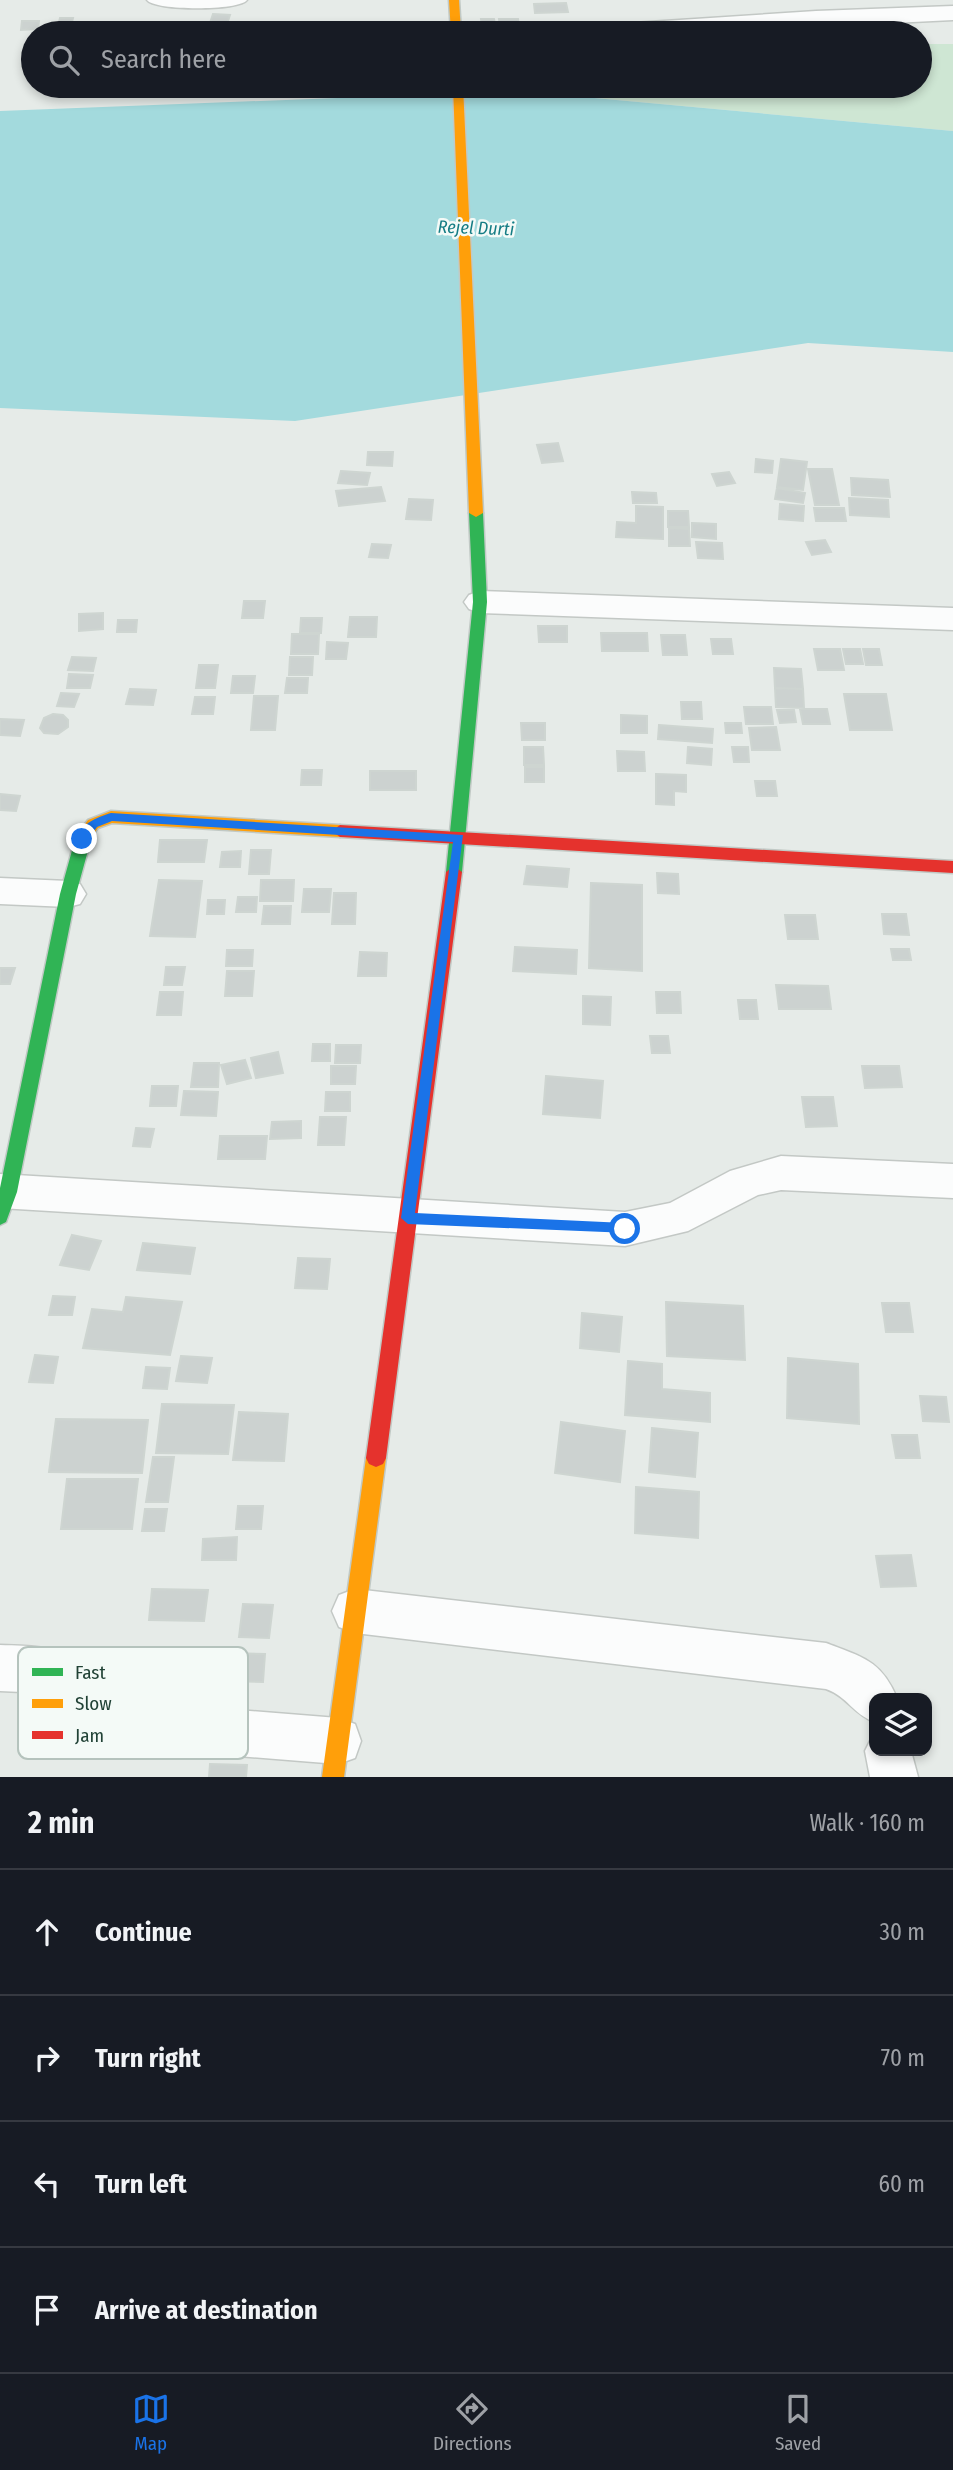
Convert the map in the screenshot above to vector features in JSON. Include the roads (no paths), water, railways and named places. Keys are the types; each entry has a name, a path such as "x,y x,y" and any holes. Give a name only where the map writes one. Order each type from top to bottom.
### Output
{"street":[{"path":"158,0 236,0"},
{"path":"454,0 455,21"},
{"path":"771,21 953,13"},
{"path":"248,1745 335,1759 459,838 480,602 459,98"},
{"path":"480,602 953,619"},
{"path":"953,867 111,817 93,824 82,839 3,1200 625,1229 654,1224 688,1213 723,1191 753,1178 781,1173 953,1181"},
{"path":"0,891 68,894"},
{"path":"355,1611 826,1666 858,1678 869,1693"},
{"path":"0,1668 18,1669"},
{"path":"889,1756 894,1777"}],"water":[{"name":"Rejel Durti","path":"337,98 594,98 953,131 953,352 808,343 295,421 0,408 0,111"}]}
